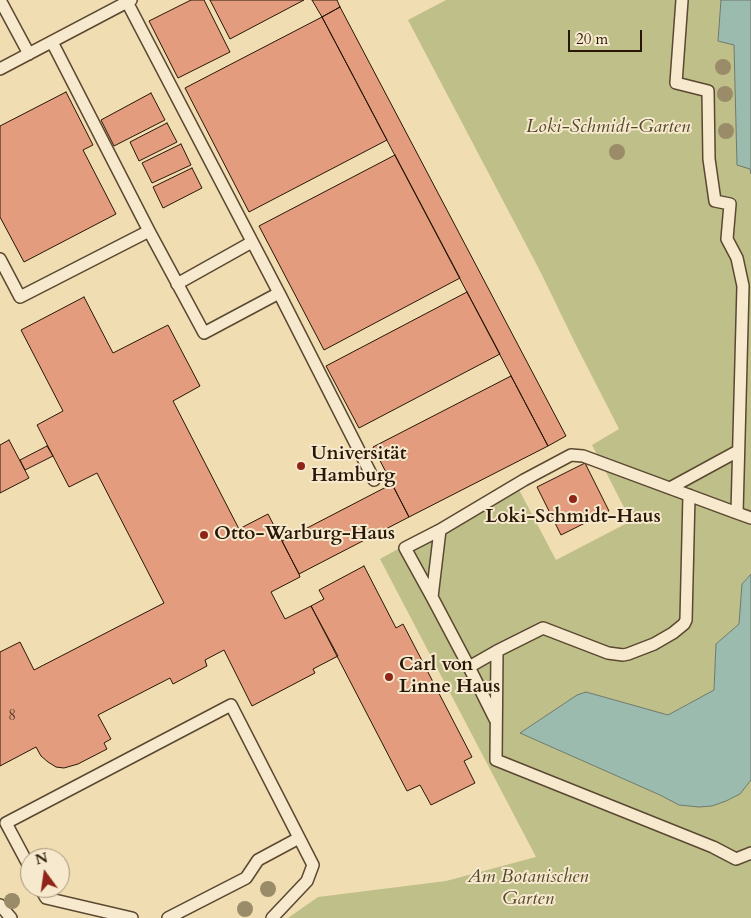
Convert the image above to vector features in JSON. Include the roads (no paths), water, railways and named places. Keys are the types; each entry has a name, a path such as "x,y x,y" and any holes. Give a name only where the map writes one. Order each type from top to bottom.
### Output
{"lane":[{"path":"0,0 29,54"},
{"path":"682,0 676,83 708,91 709,159 715,201 730,204 728,239 737,258 742,286 737,512"},
{"path":"0,70 129,1 374,480"},
{"path":"52,42 149,231 204,333 278,293"},
{"path":"0,259 20,297 149,231"},
{"path":"178,284 252,242"},
{"path":"670,488 738,451"},
{"path":"496,720 405,548 571,455 583,456 751,518"},
{"path":"469,667 543,628 608,653 628,654 654,644 680,628 686,620 689,495"},
{"path":"432,597 440,530"},
{"path":"497,651 496,760 713,847 736,859 751,853"},
{"path":"20,849 6,823 231,705 313,865 307,881 272,918"},
{"path":"168,918 246,878 258,860 299,838"},
{"path":"46,898 132,918"},
{"path":"0,905 11,918"}],"place":[{"name":"Universität Hamburg","path":"301,466"},
{"name":"Loki-Schmidt-Haus","path":"573,499"},
{"name":"Otto-Warburg-Haus","path":"204,535"},
{"name":"Carl von Linne Haus","path":"389,677"}],"park label":[{"name":"Loki-Schmidt-Garten","path":"608,128"},
{"name":"Am Botanischen Garten","path":"528,889"}]}
